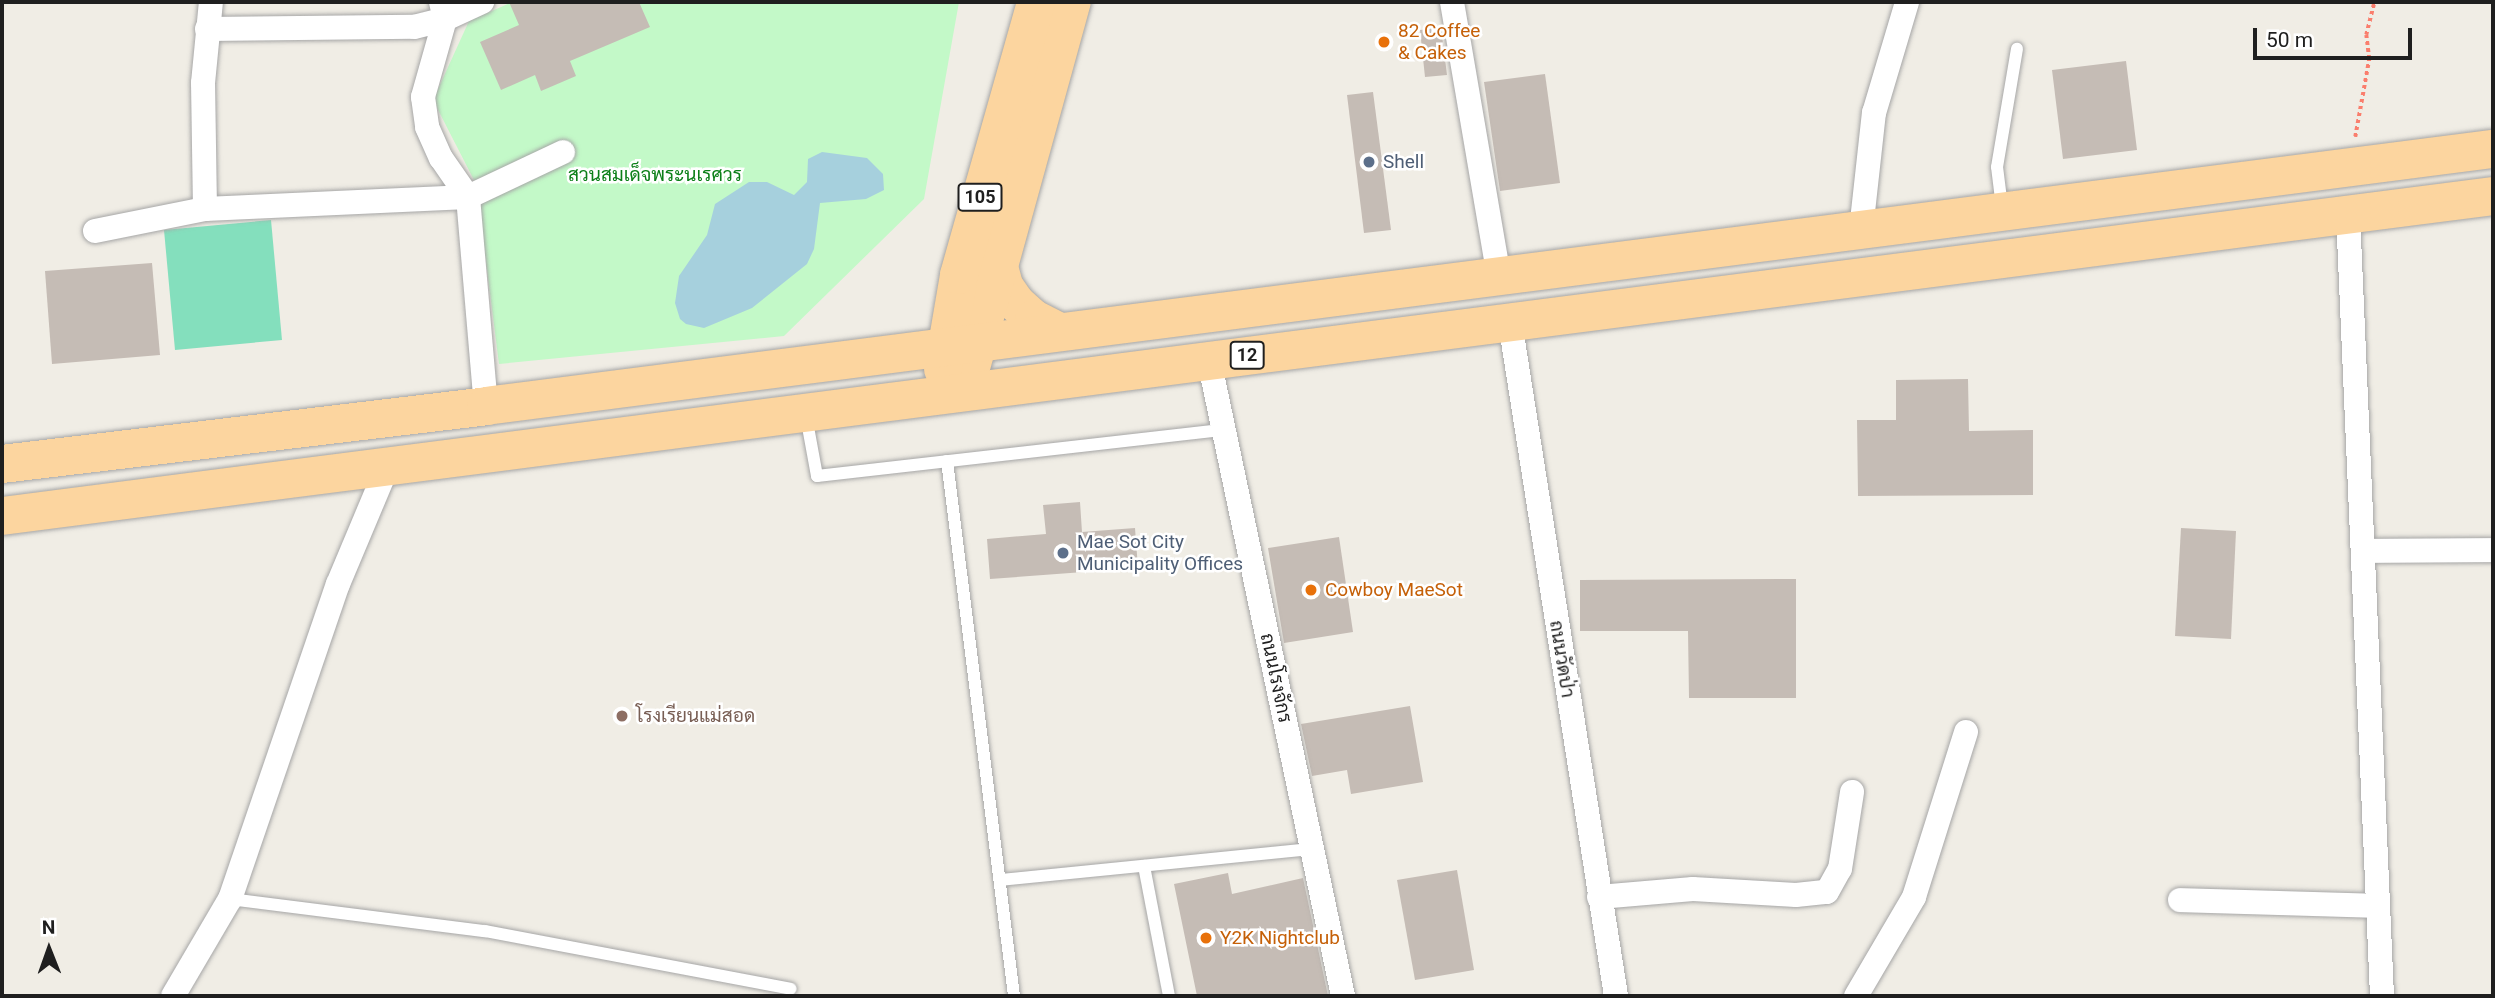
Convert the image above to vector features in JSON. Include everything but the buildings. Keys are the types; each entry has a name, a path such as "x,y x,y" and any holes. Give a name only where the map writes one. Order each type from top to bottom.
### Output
{"main road":[{"name":"105","path":"953,393 961,345 959,275 1037,2"},
{"name":"105","path":"961,345 998,263 1072,2"},
{"path":"15,514 12,463 486,406 2493,149"},
{"name":"12","path":"15,514 2493,196"},
{"path":"1921,222 1928,268"},
{"path":"998,263 1004,286 1016,303 1034,319 1059,332"},
{"path":"856,358 902,337 921,322 959,275"}],"street":[{"path":"205,209 203,83 211,2"},
{"path":"207,29 414,27 443,10 482,2"},
{"path":"1452,2 1499,276"},
{"path":"1861,230 1874,113 1907,2"},
{"path":"443,10 423,97 427,127 441,158 468,197 486,406"},
{"path":"95,231 205,209 468,197 563,152"},
{"path":"2348,214 2382,996"},
{"name":"ถนนวัดป่า","path":"1510,322 1616,996"},
{"name":"ถนนโรงจักร","path":"1209,360 1343,996"},
{"path":"173,996 230,899 338,584 388,466"},
{"path":"2363,551 2493,550"},
{"path":"1856,996 1914,897 1966,732"},
{"path":"1599,897 1693,889 1796,895 1827,892 1840,869 1852,792"},
{"path":"2180,900 2378,906"}],"lane":[{"path":"2003,212 1997,167 2017,48"},
{"path":"805,412 817,475 1223,430"},
{"path":"947,461 1014,996"},
{"path":"1000,880 1312,849"},
{"path":"1144,866 1169,996"},
{"path":"230,899 485,931 791,989"}],"path":[{"path":"2350,167 2369,59 2366,35 2374,2"}],"green space":[{"name":"สวนสมเด็จพระนเรศวร","path":"512,2 959,2 924,199 784,336 499,364 476,184 433,100 469,21"},
{"path":"271,220 282,340 175,350 164,230"}],"water":[{"path":"822,152 867,158 883,174 884,190 866,199 820,203 814,249 807,264 752,308 704,328 686,324 680,319 675,303 679,276 707,235 715,204 749,182 767,182 794,195 807,182 808,159"}],"place":[{"name":"82 Coffee & Cakes","path":"1384,42"},
{"name":"Shell","path":"1369,162"},
{"name":"Mae Sot City Municipality Offices","path":"1063,553"},
{"name":"Cowboy MaeSot","path":"1311,590"},
{"name":"โรงเรียนแม่สอด","path":"622,716"},
{"name":"Y2K Nightclub","path":"1206,938"}]}
